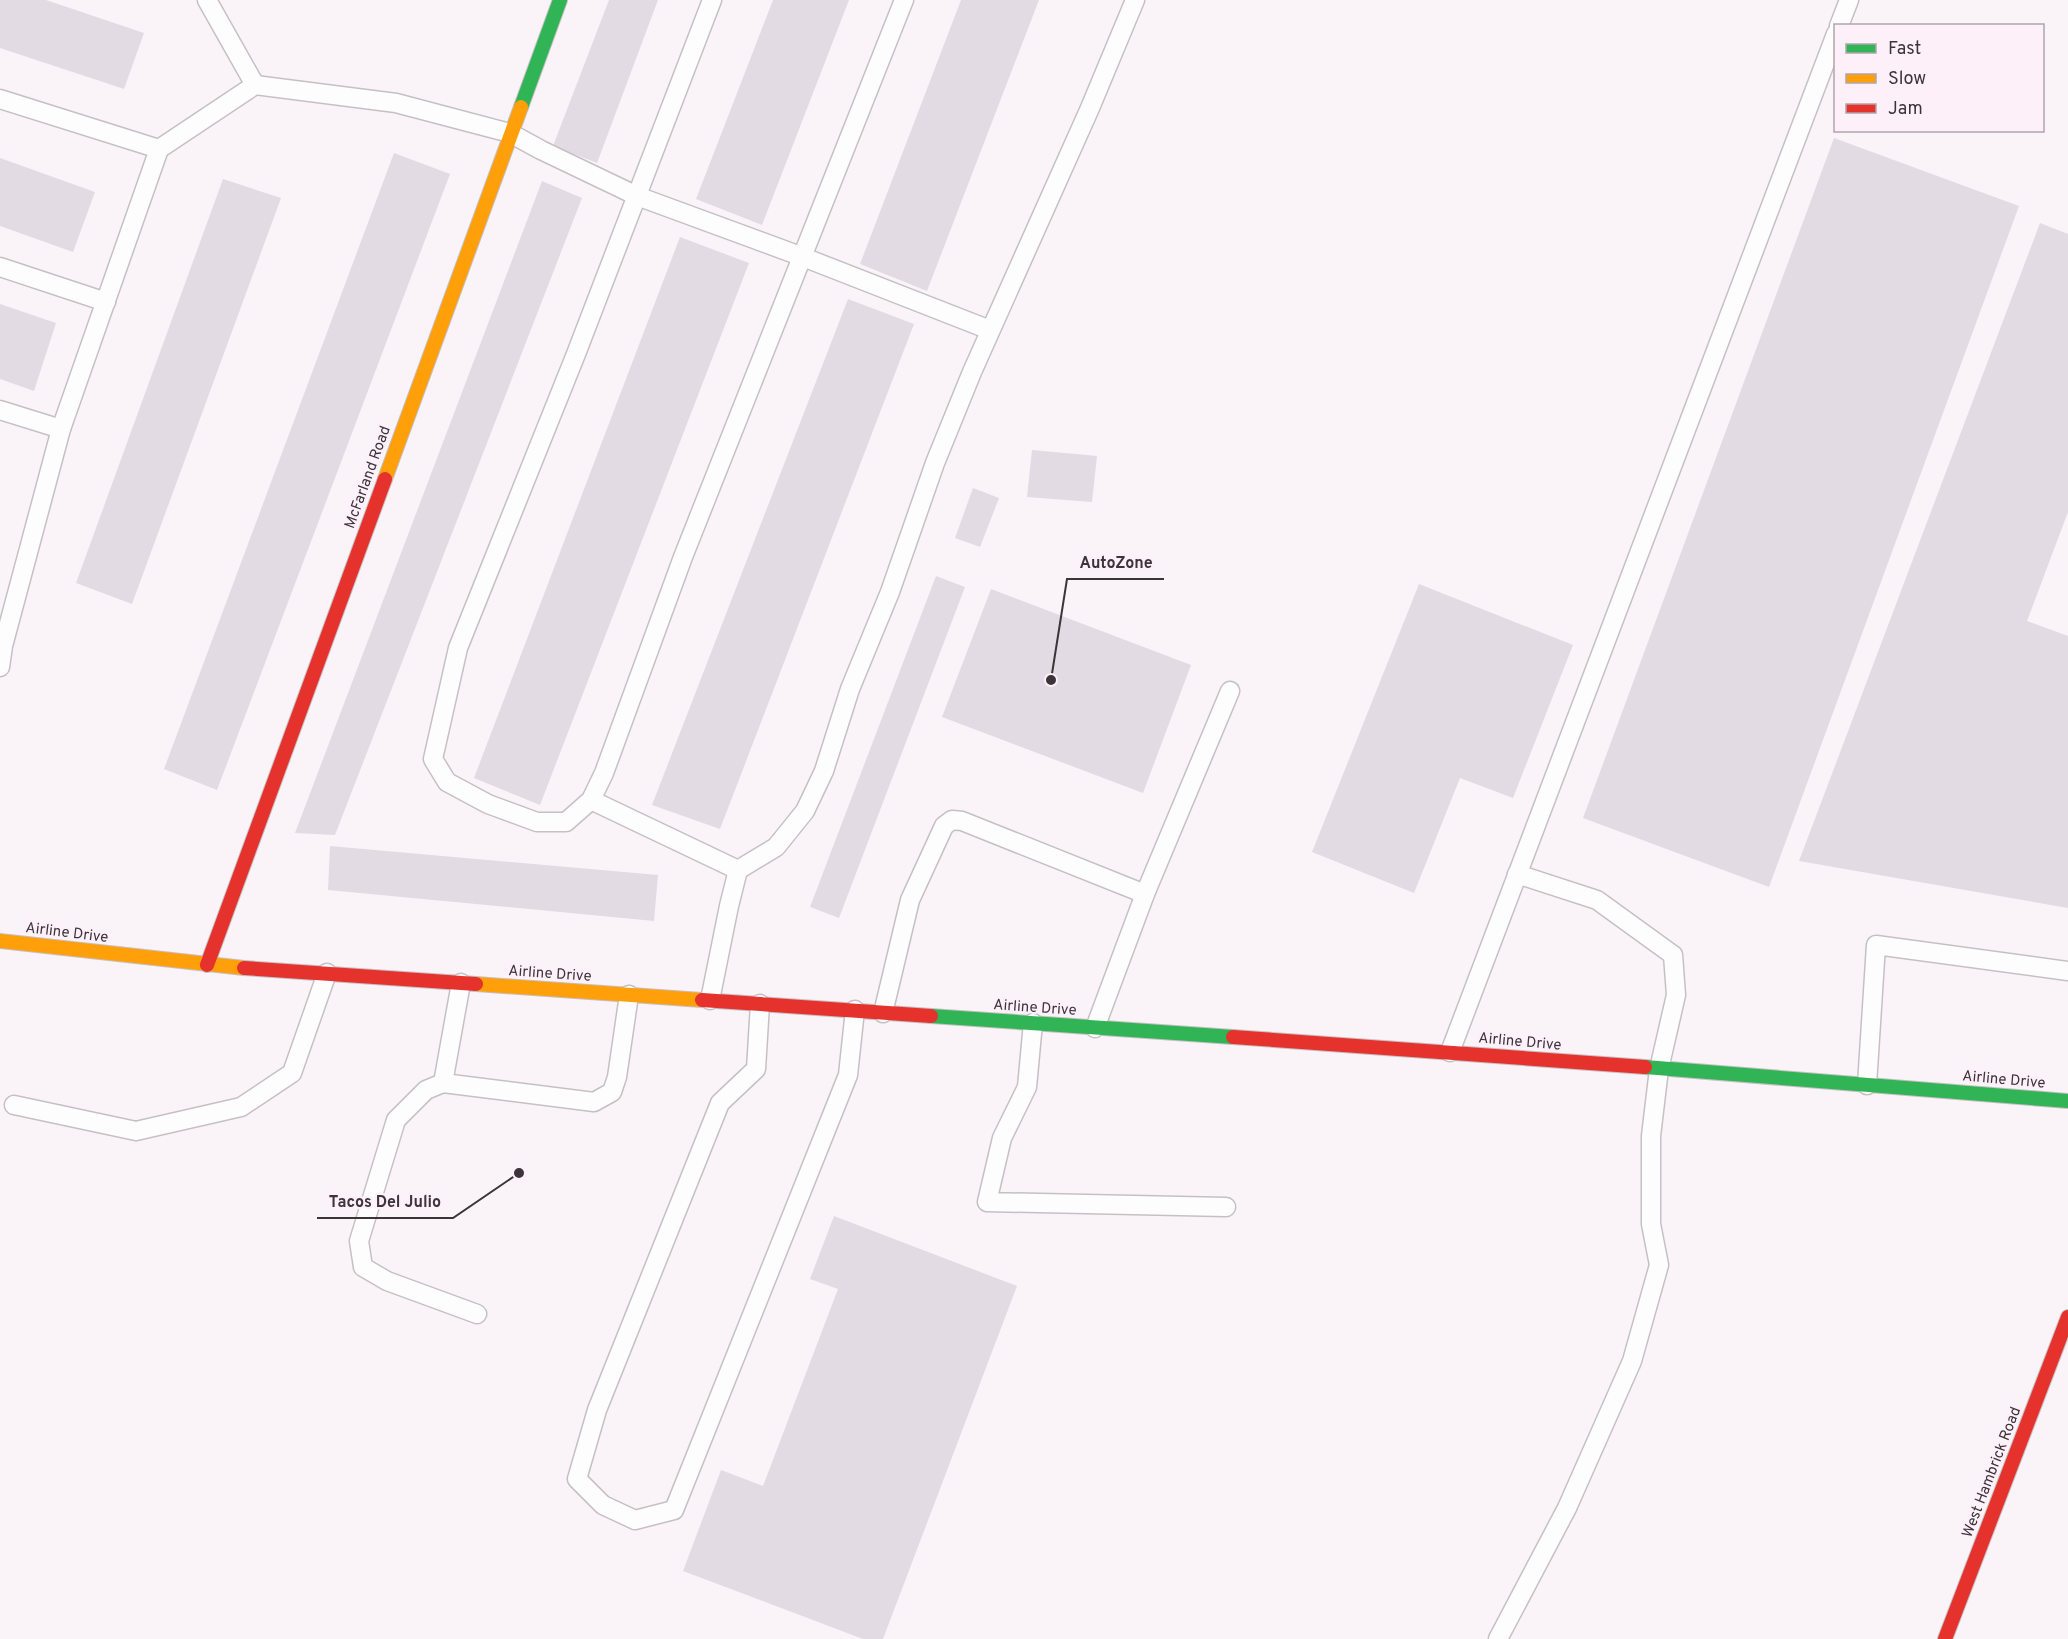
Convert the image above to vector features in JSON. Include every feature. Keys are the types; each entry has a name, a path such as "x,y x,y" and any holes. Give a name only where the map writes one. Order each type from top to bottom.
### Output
{"main road":[{"name":"McFarland Road","path":"207,965 560,0"},
{"name":"Airline Drive","path":"0,941 207,965 1450,1052 2068,1101"},
{"name":"West Hambrick Road","path":"1945,1639 2068,1317"}],"lane":[{"path":"207,0 255,85"},
{"path":"712,0 576,354 458,648 433,759 447,782 488,804 537,822 566,822 591,800 604,773 683,557 904,0"},
{"path":"710,1000 738,870 776,847 805,811 824,771 850,689 890,592 935,463 990,330 1090,108 1135,0"},
{"path":"1840,24 1848,0"},
{"path":"1450,1052 1834,39"},
{"path":"0,667 3,646 61,429 159,149 255,85 396,103 510,133 637,196 803,257 990,330"},
{"path":"0,99 159,149"},
{"path":"0,267 105,302"},
{"path":"0,410 61,429"},
{"path":"1095,1028 1145,894 1230,691"},
{"path":"591,800 738,870"},
{"path":"883,1013 910,900 944,826 952,820 962,821 1145,894"},
{"path":"1498,1639 1567,1508 1632,1360 1659,1265 1651,1224 1651,1137 1659,1069 1676,995 1673,955 1597,900 1517,874"},
{"path":"1867,1085 1876,945 2068,971"},
{"path":"14,1105 136,1131 241,1107 292,1073 327,973"},
{"path":"443,1083 461,983"},
{"path":"477,1314 387,1281 363,1267 359,1241 396,1120 426,1090 443,1083 594,1102 612,1092 617,1077 629,995"},
{"path":"760,1004 756,1070 720,1103 597,1410 577,1479 603,1505 635,1520 674,1510 841,1095 848,1074 855,1010"},
{"path":"1033,1023 1027,1086 1002,1138 987,1202 1226,1207"},
{"path":"2068,1088 2068,1101"}],"building":[{"path":"0,0 46,0 144,33 124,89 0,48"},
{"path":"609,0 658,0 597,163 553,146"},
{"path":"773,0 849,0 762,225 696,199"},
{"path":"961,0 1039,0 927,291 860,264"},
{"path":"1834,138 2019,206 1769,887 1583,818"},
{"path":"394,153 450,174 217,790 164,769"},
{"path":"0,158 95,192 73,252 0,226"},
{"path":"223,179 281,198 132,604 76,583"},
{"path":"542,181 582,198 335,835 295,833"},
{"path":"2040,223 2068,234 2068,512 2027,621 2068,636 2068,908 1799,861"},
{"path":"680,237 749,263 540,805 474,778"},
{"path":"848,299 914,324 720,829 652,805"},
{"path":"0,304 56,323 34,391 0,379"},
{"path":"1032,450 1097,456 1092,502 1027,497"},
{"path":"973,488 999,498 980,547 955,538"},
{"path":"936,576 965,587 839,918 810,907"},
{"path":"1419,584 1573,645 1513,798 1460,778 1414,893 1312,852"},
{"path":"991,589 1191,665 1143,793 942,717"},
{"path":"330,846 658,875 654,921 328,890"},
{"path":"834,1216 1017,1286 883,1639 863,1639 683,1571 721,1470 763,1486 838,1289 810,1279"}],"traffic: fast":[{"path":"521,107 560,0"},
{"path":"931,1016 1233,1037"},
{"path":"1645,1067 2068,1101"}],"traffic: slow":[{"path":"385,479 521,107"},
{"path":"0,941 244,968"},
{"path":"476,984 702,1000"}],"traffic: jam":[{"path":"207,965 385,479"},
{"path":"244,968 476,984"},
{"path":"702,1000 931,1016"},
{"path":"1233,1037 1645,1067"},
{"path":"1945,1639 2068,1317"}],"place":[{"name":"AutoZone","path":"1051,680"},
{"name":"Tacos Del Julio","path":"519,1173"}]}
